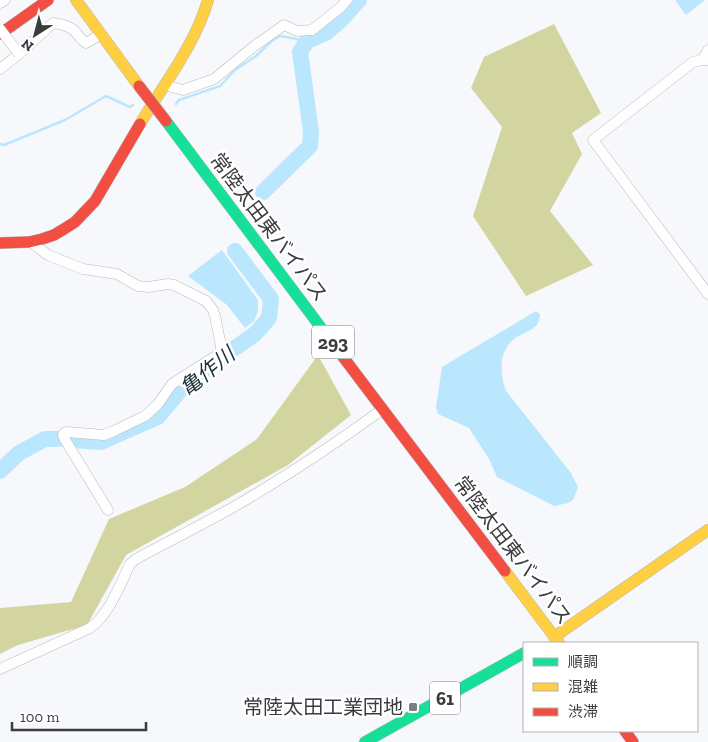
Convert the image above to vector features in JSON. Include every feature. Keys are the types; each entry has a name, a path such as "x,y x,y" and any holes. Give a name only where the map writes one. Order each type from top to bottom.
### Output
{"main road":[{"path":"0,34 48,0"},
{"name":"常陸太田東バイパス","path":"76,0 557,640"},
{"path":"0,243 16,244 47,238 64,230 86,213 195,34 205,14 208,0"},
{"path":"557,640 708,530"},
{"name":"61","path":"366,742 523,654"}],"street":[{"path":"0,3 5,0"},
{"path":"164,85 183,90 214,79 253,47 284,25 297,31 312,30 347,0"},
{"path":"0,69 53,23 72,29 80,40 86,43 101,33"},
{"path":"0,29 18,54"},
{"path":"708,50 705,60 693,62 593,140 708,294"},
{"path":"32,242 48,256 83,269 117,274 138,286 148,287 168,284 180,288 206,301 215,316 221,346 220,354 172,384 158,404 145,416 104,435 64,433 64,438 108,510"},
{"path":"0,669 96,624 104,616 130,564 136,559 235,506 324,451 384,409"}],"green space":[{"path":"554,24 601,113 572,133 582,154 550,211 593,265 526,296 473,216 502,127 471,88 484,57"},
{"path":"318,355 351,415 288,465 126,555 87,625 18,645 0,654 0,608 71,602 109,519 185,487 257,439"}],"water":[{"path":"675,0 705,0 686,15"},
{"path":"222,250 258,300 258,311 254,321 245,328 227,305 188,276"},
{"path":"536,311 540,314 537,324 531,330 514,339 505,350 502,378 506,391 571,473 578,487 573,500 554,506 497,477 489,459 469,428 438,414 436,407 442,367"}],"waterway":[{"name":"亀作川","path":"263,192 310,146 311,132 300,52 307,41 326,33 359,0"},
{"path":"176,104 179,100 220,86 235,70 280,36 307,41"},
{"path":"0,144 4,145 65,120 106,96 130,107 133,105"},
{"name":"亀作川","path":"70,440 101,442 158,417 188,381 255,334 269,318 271,299 235,251"},
{"name":"亀作川","path":"0,471 19,453 45,439 59,439"}],"traffic: fast":[{"path":"166,121 328,337"},
{"path":"365,742 523,654"}],"traffic: slow":[{"path":"76,0 139,86"},
{"path":"140,124 187,48 208,0"},
{"path":"554,637 708,530"},
{"path":"505,571 558,642"}],"traffic: jam":[{"path":"0,34 48,0"},
{"path":"139,86 166,121"},
{"path":"0,243 29,242 42,239 54,235 75,222 95,201 140,124"},
{"path":"328,337 505,571"},
{"path":"626,732 633,742"}],"place":[{"name":"常陸太田工業団地","path":"413,707"}]}
